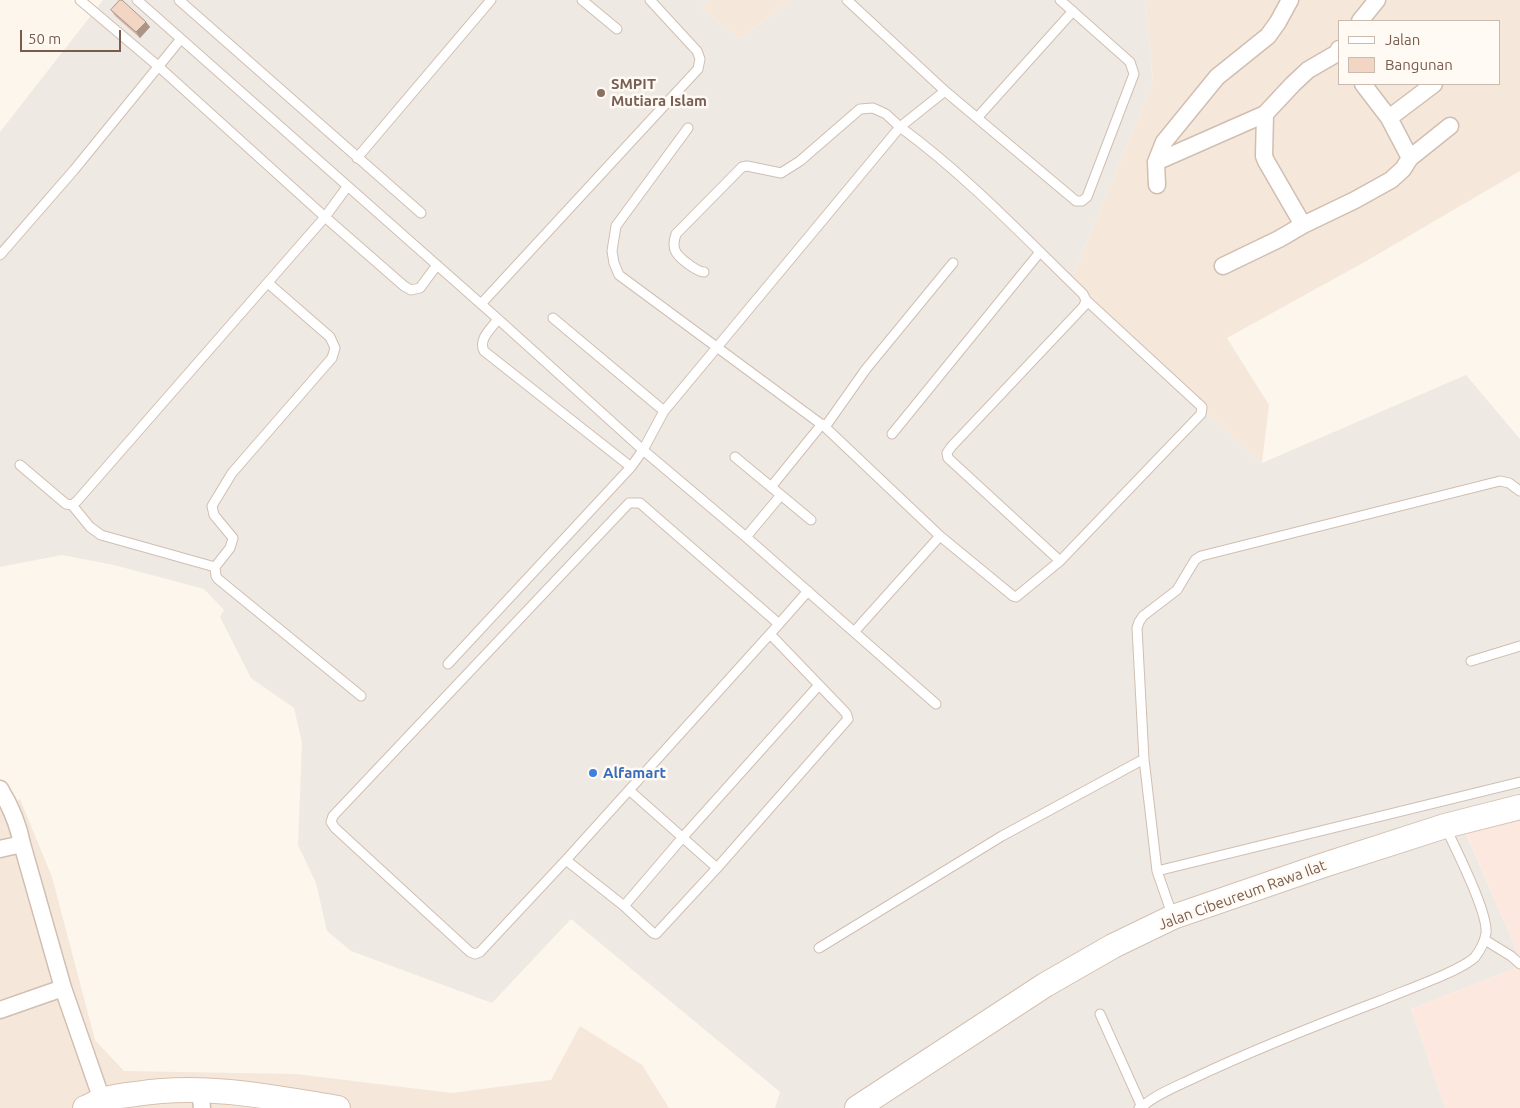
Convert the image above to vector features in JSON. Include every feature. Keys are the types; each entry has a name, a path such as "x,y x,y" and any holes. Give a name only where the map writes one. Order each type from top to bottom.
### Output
{"street":[{"path":"1157,185 1156,162 1164,142 1207,86 1225,69 1264,40 1275,28 1290,0"},
{"path":"1361,20 1377,0"},
{"path":"1156,162 1265,114 1308,70 1338,53"},
{"path":"1364,85 1389,118 1410,158"},
{"path":"1389,118 1433,85"},
{"path":"1265,114 1264,156 1303,225"},
{"path":"1223,266 1391,180 1403,169 1410,158 1450,126"},
{"path":"0,789 14,814 63,988 92,1106 156,1090 201,1099 245,1092 338,1108"},
{"name":"Jalan Cibeureum Rawa Ilat","path":"857,1108 1045,985 1113,946 1173,917 1445,826 1520,806"},
{"path":"0,849 22,844"},
{"path":"0,1010 63,988"}],"lane":[{"path":"80,0 158,66 404,286 411,290 420,288 437,266"},
{"path":"137,0 180,40 498,319 643,450 746,537 936,704"},
{"path":"179,0 421,213"},
{"path":"357,158 491,0"},
{"path":"582,0 617,28"},
{"path":"480,304 698,69 700,59 698,51 650,0"},
{"path":"846,0 944,91 1076,201 1087,197 1134,74 1130,62 1060,0"},
{"path":"977,118 1073,11"},
{"path":"0,255 74,170 180,40"},
{"path":"448,664 631,467 643,450 664,411 900,127 944,91"},
{"path":"688,128 616,226 612,251 619,276 823,426 940,536 1012,596 1016,597 1060,561 1201,414 1202,407 1086,300 1084,294 959,174 886,114 873,108 860,109 789,169 781,173 747,166 742,167 676,234 674,243 676,253 697,270 704,272"},
{"path":"72,505 84,494 268,282 325,216 347,187"},
{"path":"892,434 1040,252"},
{"path":"771,487 823,426 866,369 953,263"},
{"path":"268,282 330,337 335,348 332,358 232,473 216,496 212,506 214,515 233,538 230,548 215,566 216,576 362,696"},
{"path":"1060,561 948,458 947,453 1084,306 1086,300"},
{"path":"553,318 664,411"},
{"path":"498,319 482,340 481,346 484,351 631,467"},
{"path":"735,456 811,520"},
{"path":"20,465 66,504 72,505 90,527 101,535 215,566"},
{"path":"1173,917 1157,871 1144,759 1137,628 1143,616 1177,590 1198,558 1211,553 1500,481 1509,483 1520,490"},
{"path":"746,537 780,495"},
{"path":"779,624 640,503 629,503 340,809 331,822 335,828 463,946 475,954 480,952 566,860 779,624 808,591"},
{"path":"854,632 940,536"},
{"path":"566,860 656,934 717,868 848,717 846,712 770,634"},
{"path":"1471,661 1520,646"},
{"path":"624,906 819,685"},
{"path":"819,948 1002,836 1144,759"},
{"path":"1157,871 1520,782"},
{"path":"629,790 717,868"},
{"path":"1100,1014 1141,1108 1180,1085 1223,1065 1460,967 1475,957 1485,940 1486,930 1483,912 1445,826"},
{"path":"1485,940 1511,956 1520,964"}],"shaded area":[{"path":"103,0 709,0 702,8 740,39 791,0 1148,0 1146,5 1153,83 1070,283 1262,463 1466,375 1520,439 1520,799 1457,813 1520,958 1520,966 1411,1009 1445,1108 775,1108 780,1092 571,919 492,1003 351,951 327,931 316,883 298,845 302,743 294,708 251,678 220,617 224,610 204,589 114,565 62,555 0,567 0,132"},
{"path":"709,0 791,0 740,39 702,8"},
{"path":"1148,0 1520,0 1520,171 1368,260 1227,338 1269,405 1262,463 1070,283 1153,83 1146,5"},
{"path":"20,799 52,877 95,1040 124,1071 296,1074 452,1093 551,1080 580,1026 642,1065 669,1108 0,1108 0,810"},
{"path":"1520,799 1520,958 1457,812"},
{"path":"1520,966 1520,1108 1445,1108 1411,1009"}],"building":[{"path":"120,0 146,22 136,32 111,10"}],"place":[{"name":"SMPIT Mutiara Islam","path":"601,93"},
{"name":"Alfamart","path":"593,773"}]}
